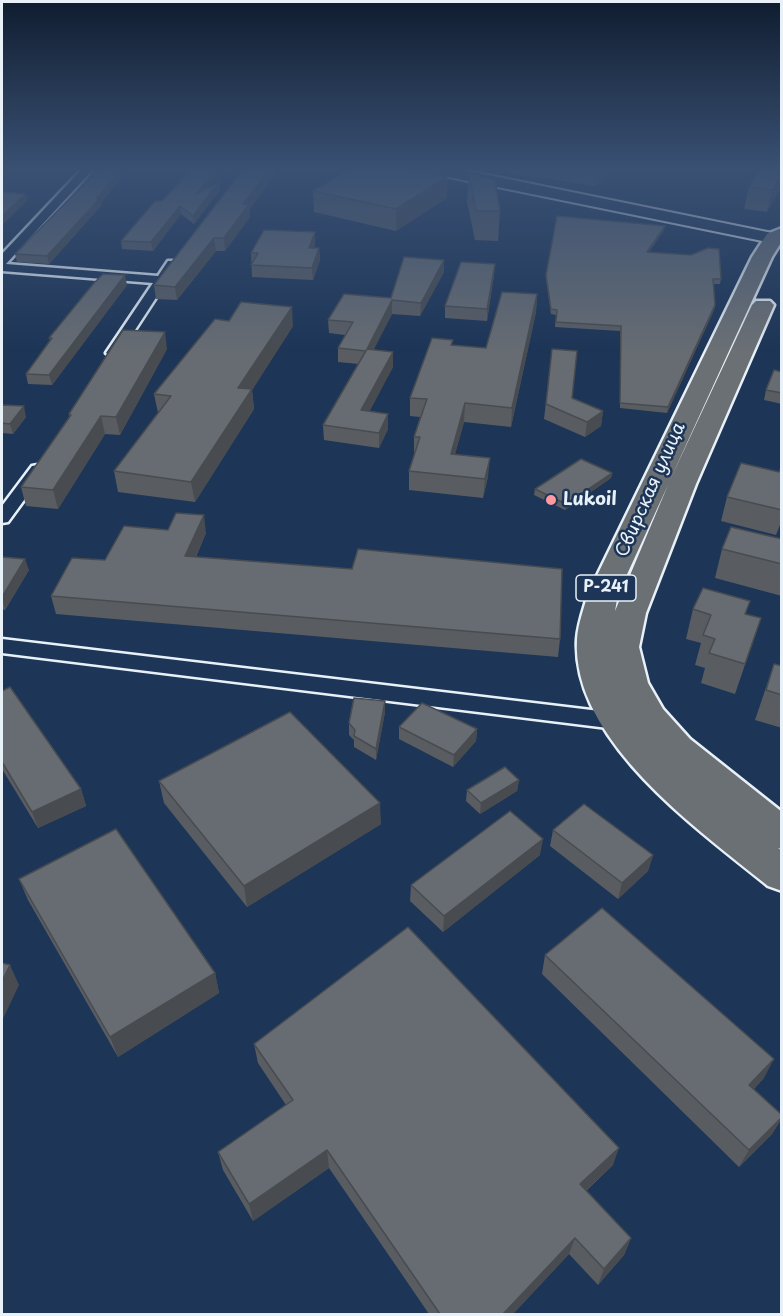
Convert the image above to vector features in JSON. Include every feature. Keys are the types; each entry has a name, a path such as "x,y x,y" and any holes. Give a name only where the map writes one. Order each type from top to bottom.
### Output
{"highway":[{"name":"Свирская улица","path":"776,246 673,440 593,618 591,653 602,689 616,721 639,753 782,874"},
{"name":"Свирская улица","path":"776,246 630,613 623,647 631,683 650,718 677,749 782,834"}],"main road":[{"path":"702,229 776,246"}],"street":[{"path":"2,261 31,229"},
{"path":"103,369 159,280 180,254"},
{"path":"2,267 159,280"},
{"path":"2,518 46,458"},
{"path":"2,646 616,721"}],"building":[{"path":"39,229 71,229 47,256 15,254"},
{"path":"131,229 161,229 151,242 121,241"},
{"path":"197,229 230,229 224,238 214,238 175,287 154,285"},
{"path":"554,229 663,229 647,252 691,255 708,248 719,249 721,279 713,279 715,305 668,407 620,403 621,326 556,322 557,310 551,309 546,275"},
{"path":"264,230 315,232 309,248 319,248 312,268 251,265 258,253 251,253"},
{"path":"404,257 444,260 421,303 392,300 366,351 338,348 353,322 328,320 344,294 391,298"},
{"path":"461,262 495,264 487,309 445,306"},
{"path":"103,274 125,275 49,375 26,374 52,338 49,338"},
{"path":"502,292 537,294 512,408 465,403 451,454 490,458 485,479 409,471 420,437 414,437 427,399 410,398 432,338 453,340 451,345 486,348"},
{"path":"241,302 292,307 238,388 252,389 191,482 114,471 171,396 154,394 215,319 229,321"},
{"path":"123,330 165,332 116,417 101,416 53,490 21,487 71,415 69,414"},
{"path":"367,349 393,352 361,410 388,414 379,433 323,425"},
{"path":"552,349 577,351 572,398 603,411 587,422 546,404"},
{"path":"774,370 782,372 782,393 766,390"},
{"path":"2,405 24,406 10,424 2,423"},
{"path":"581,459 612,473 566,504 535,489"},
{"path":"741,463 779,472 782,465 782,510 727,497"},
{"path":"176,513 204,515 185,556 352,569 358,549 562,569 560,639 51,596 72,558 105,560 124,526 168,530"},
{"path":"731,527 782,539 782,564 722,549"},
{"path":"2,557 25,559 2,597"},
{"path":"703,588 750,601 745,614 761,618 745,664 709,653 715,639 703,635 711,615 693,609"},
{"path":"774,664 782,666 782,695 766,690"},
{"path":"10,687 81,789 32,812 2,762 2,691"},
{"path":"354,698 385,701 376,749 354,736 355,730 349,723"},
{"path":"422,703 477,729 454,755 399,727"},
{"path":"290,712 380,803 244,886 159,781"},
{"path":"505,767 519,780 481,803 467,790"},
{"path":"584,804 653,855 622,883 553,830"},
{"path":"510,811 543,839 444,916 411,885"},
{"path":"116,829 215,973 110,1037 19,879"},
{"path":"602,908 774,1059 749,1085 782,1117 749,1150 545,955"},
{"path":"408,927 619,1148 580,1184 631,1238 604,1269 575,1238 503,1314 440,1314 327,1150 249,1204 218,1152 293,1100 254,1044"},
{"path":"2,963 10,965 2,981"}],"place":[{"name":"Lukoil","path":"551,500"}]}
